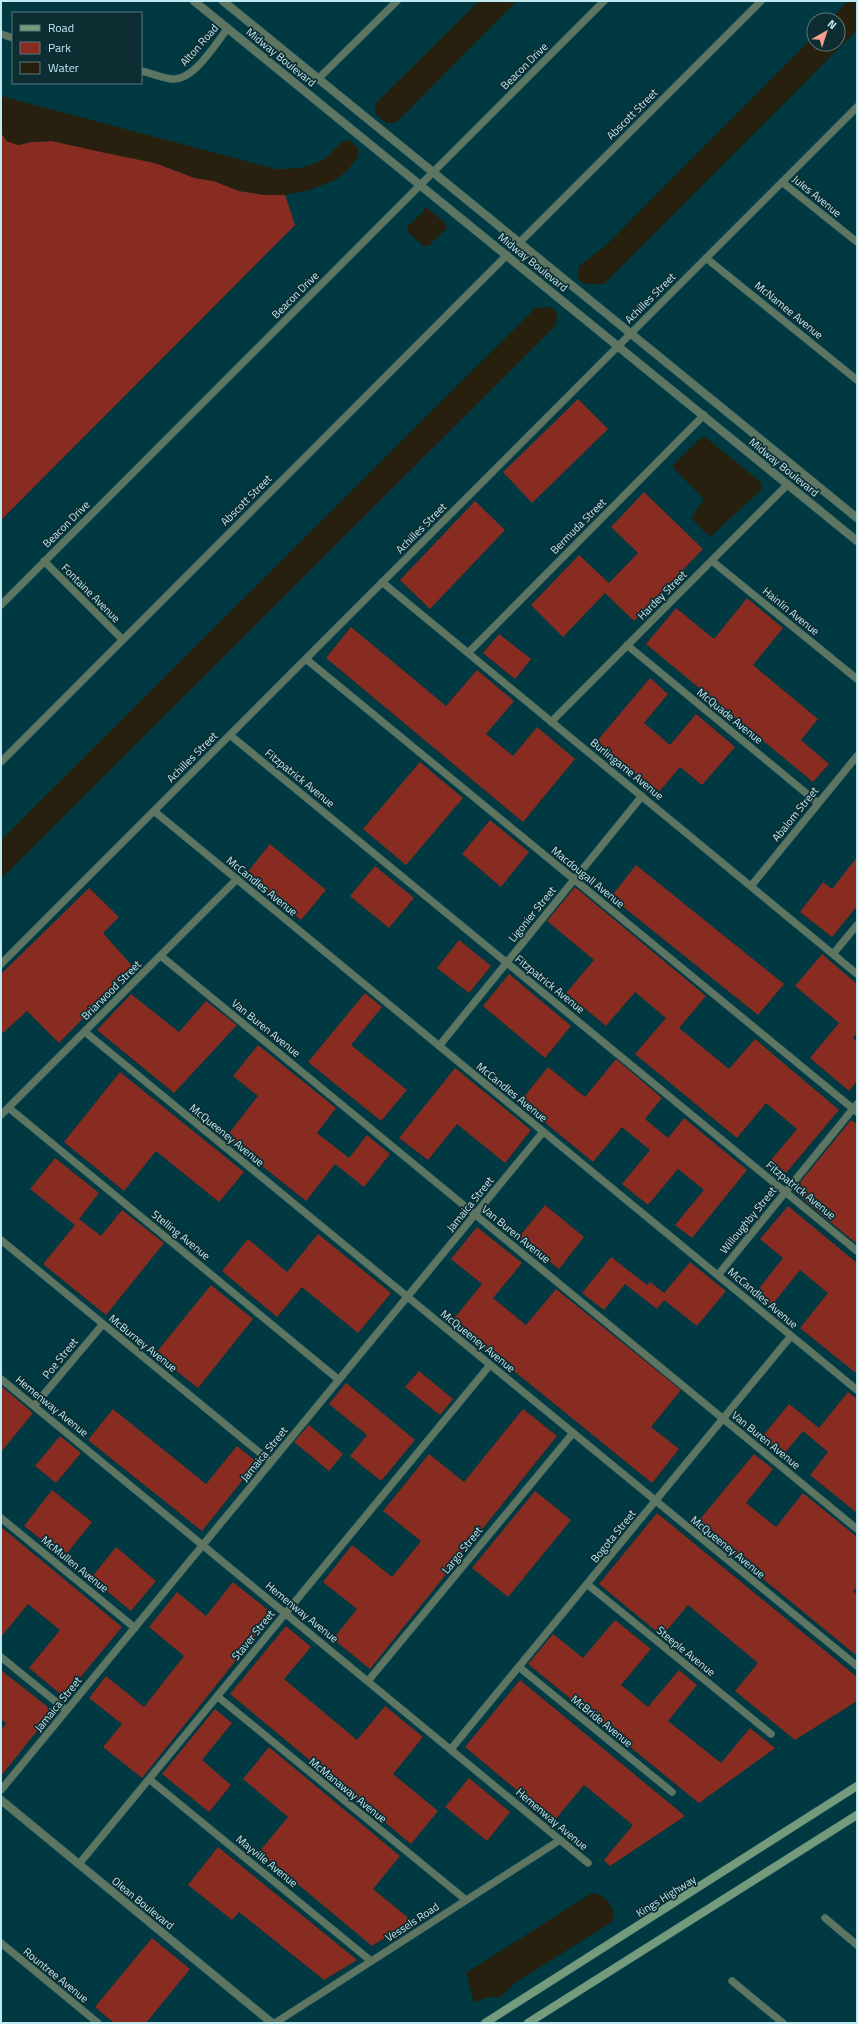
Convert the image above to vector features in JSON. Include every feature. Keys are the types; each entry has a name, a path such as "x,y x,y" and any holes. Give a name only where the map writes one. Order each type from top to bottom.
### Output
{"main road":[{"name":"Kings Highway","path":"485,2023 857,1786"},
{"path":"528,2023 857,1815"}],"street":[{"name":"Midway Boulevard","path":"194,1 857,541"},
{"name":"Midway Boulevard","path":"223,1 857,518"},
{"name":"Beacon Drive","path":"1,605 604,1"},
{"name":"Abscott Street","path":"519,243 761,1"},
{"path":"319,78 393,2"},
{"name":"Alton Road","path":"142,71 172,79 183,78 193,72 228,28"},
{"path":"1,34 12,38"},
{"name":"Achilles Street","path":"1,964 857,107"},
{"name":"Jules Avenue","path":"782,182 857,242"},
{"name":"Abscott Street","path":"1,762 506,255"},
{"name":"McNamee Avenue","path":"706,258 857,380"},
{"name":"Bermuda Street","path":"468,653 704,415"},
{"name":"Hardey Street","path":"551,722 788,484"},
{"name":"Fontaine Avenue","path":"44,561 123,640"},
{"name":"Hainlin Avenue","path":"712,561 857,679"},
{"name":"Burlingame Avenue","path":"382,582 857,974"},
{"name":"McQuade Avenue","path":"627,645 818,803"},
{"name":"Macdougall Avenue","path":"306,658 574,880 856,1108"},
{"name":"Fitzpatrick Avenue","path":"230,735 857,1251"},
{"name":"Abalom Street","path":"751,886 857,756"},
{"name":"Ligonier Street","path":"439,1046 642,796"},
{"name":"McCandles Avenue","path":"154,811 857,1390"},
{"name":"Briarwood Street","path":"1,1115 237,879"},
{"path":"833,954 857,925"},
{"name":"Van Buren Avenue","path":"161,956 857,1529"},
{"name":"McQueeney Avenue","path":"85,1032 857,1666"},
{"name":"Stelling Avenue","path":"9,1108 339,1380"},
{"name":"Willoughby Street","path":"718,1275 785,1192 856,1108"},
{"name":"Jamaica Street","path":"1,1790 543,1132"},
{"name":"McBurney Avenue","path":"1,1240 271,1462"},
{"name":"Poe Street","path":"34,1406 103,1324"},
{"name":"Bogota Street","path":"451,1750 792,1336"},
{"name":"Staver Street","path":"79,1864 490,1365"},
{"name":"Hemenway Avenue","path":"1,1379 588,1863"},
{"name":"Largo Street","path":"368,1681 572,1433"},
{"name":"McMullen Avenue","path":"1,1518 134,1628"},
{"name":"Steeple Avenue","path":"587,1584 771,1734"},
{"path":"1,1657 66,1710"},
{"name":"McBride Avenue","path":"519,1667 672,1792"},
{"name":"McManaway Avenue","path":"217,1696 466,1900"},
{"name":"Mayville Avenue","path":"149,1779 371,1961"},
{"name":"Olean Boulevard","path":"1,1800 272,2023"},
{"name":"Vessels Road","path":"275,2023 560,1840"},
{"path":"825,1918 857,1945"},
{"name":"Rountree Avenue","path":"1,1944 98,2023"},
{"path":"732,1981 783,2023"}],"green space":[{"path":"1,133 7,141 18,145 31,142 52,141 155,163 195,178 214,181 239,191 265,195 285,195 295,225 1,520"},
{"path":"578,399 608,429 532,503 503,472"},
{"path":"644,492 703,549 634,621 605,593 563,637 531,605 579,555 609,583 638,553 611,527"},
{"path":"475,501 505,530 430,609 400,580"},
{"path":"747,598 783,628 753,665 818,719 801,740 829,764 813,782 646,644 676,608 714,639"},
{"path":"351,627 446,706 477,670 514,701 486,734 513,756 537,727 575,759 523,822 326,658"},
{"path":"499,634 531,659 515,679 483,653"},
{"path":"650,678 668,694 644,723 670,745 696,714 735,747 702,785 680,767 658,793 597,741"},
{"path":"420,762 463,798 406,865 363,829"},
{"path":"490,820 529,852 501,887 462,854"},
{"path":"270,844 326,890 301,920 246,874"},
{"path":"857,857 857,906 832,937 800,912 823,882 832,889"},
{"path":"636,865 784,984 758,1015 611,897"},
{"path":"375,866 414,898 389,928 350,896"},
{"path":"575,887 706,996 679,1028 729,1069 755,1039 839,1110 786,1173 771,1160 797,1129 766,1103 737,1138 635,1054 666,1018 635,992 606,1026 566,993 594,960 547,921"},
{"path":"89,888 119,917 103,933 133,967 59,1043 27,1011 3,1033 1,1031 1,974"},
{"path":"459,940 491,966 469,993 437,968"},
{"path":"822,954 857,984 857,1033 853,1038 857,1042 857,1081 849,1091 810,1058 839,1023 795,986"},
{"path":"509,974 571,1026 545,1058 483,1006"},
{"path":"365,993 382,1007 351,1045 407,1090 381,1121 308,1062"},
{"path":"131,994 179,1032 206,1001 237,1025 174,1093 97,1030"},
{"path":"258,1045 336,1108 317,1133 349,1158 367,1135 390,1154 364,1187 335,1164 306,1201 226,1137 258,1096 233,1076"},
{"path":"616,1059 662,1098 645,1119 668,1138 684,1118 747,1170 692,1238 675,1225 704,1190 678,1169 648,1205 622,1184 650,1150 622,1127 593,1162 520,1102 548,1067 585,1097"},
{"path":"455,1068 531,1130 505,1163 457,1124 428,1160 399,1138"},
{"path":"120,1072 244,1172 219,1202 156,1151 124,1191 64,1142"},
{"path":"851,1120 857,1124 857,1244 793,1191"},
{"path":"55,1158 99,1193 79,1219 101,1236 122,1210 164,1243 106,1315 43,1264 75,1225 30,1189"},
{"path":"545,1205 584,1237 559,1269 519,1237"},
{"path":"788,1206 857,1263 857,1374 800,1328 828,1293 800,1270 772,1305 756,1292 783,1258 760,1239"},
{"path":"477,1227 522,1263 493,1298 526,1325 556,1289 681,1390 651,1427 679,1449 652,1483 452,1321 482,1284 451,1259"},
{"path":"318,1234 391,1293 358,1333 302,1287 277,1317 222,1271 248,1239 287,1272"},
{"path":"611,1257 647,1285 650,1282 664,1293 690,1262 726,1291 697,1326 664,1300 657,1309 625,1284 604,1310 582,1293"},
{"path":"211,1285 253,1319 198,1388 155,1354"},
{"path":"419,1371 453,1399 440,1415 405,1387"},
{"path":"346,1383 415,1440 381,1481 350,1456 367,1435 329,1404"},
{"path":"1,1386 33,1413 1,1452"},
{"path":"848,1392 857,1399 857,1513 810,1475 828,1452 803,1431 784,1454 762,1437 789,1404 819,1428"},
{"path":"113,1409 206,1484 237,1446 257,1462 202,1531 88,1440"},
{"path":"523,1409 557,1436 370,1669 333,1639 357,1609 323,1582 352,1545 392,1577 421,1541 383,1511 429,1454 464,1482"},
{"path":"309,1425 343,1454 329,1471 294,1442"},
{"path":"60,1436 81,1453 56,1483 35,1466"},
{"path":"754,1454 773,1469 746,1503 776,1527 803,1493 857,1537 857,1587 853,1591 857,1595 857,1656 696,1524"},
{"path":"52,1490 92,1522 64,1557 24,1526"},
{"path":"535,1491 571,1520 508,1597 472,1568"},
{"path":"657,1513 857,1677 857,1701 795,1740 735,1691 758,1663 688,1605 662,1636 599,1584"},
{"path":"1,1527 122,1627 64,1697 29,1668 60,1630 28,1604 1,1637"},
{"path":"116,1547 156,1581 131,1611 91,1578"},
{"path":"233,1582 273,1614 142,1778 103,1747 122,1724 89,1698 106,1676 144,1707 184,1656 149,1627 177,1592 206,1616"},
{"path":"615,1620 651,1649 621,1685 648,1707 679,1670 697,1685 668,1721 721,1763 750,1728 775,1748 699,1803 528,1664 553,1634 583,1658"},
{"path":"286,1626 311,1647 284,1679 357,1740 385,1706 423,1737 393,1774 438,1811 411,1844 230,1694"},
{"path":"1,1670 53,1711 1,1776 1,1730 6,1723 1,1719"},
{"path":"520,1680 685,1816 610,1866 604,1860 633,1825 584,1785 554,1821 465,1747"},
{"path":"215,1709 232,1723 202,1760 231,1785 209,1812 162,1774"},
{"path":"269,1747 400,1856 373,1889 412,1921 372,1946 259,1852 288,1817 243,1779"},
{"path":"469,1778 510,1812 487,1841 445,1807"},
{"path":"218,1847 357,1960 324,1980 239,1912 232,1920 188,1885"},
{"path":"152,1938 190,1969 146,2023 114,2023 95,2007"}],"water":[{"path":"479,1 517,1 397,122 386,123 376,114 375,104"},
{"path":"848,1 857,1 857,30 846,41 846,12 838,12"},
{"path":"806,44 806,52 835,52 604,284 585,284 577,278 579,266 605,246"},
{"path":"1,96 276,169 295,168 319,162 327,157 339,145 349,140 359,149 358,157 346,172 333,181 309,190 285,195 265,195 239,191 214,181 195,178 155,163 52,141 31,142 18,145 7,141 1,133"},
{"path":"425,206 445,223 447,228 428,246 424,247 408,232 407,227 423,212"},
{"path":"551,307 557,312 556,325 1,879 1,840 535,308"},
{"path":"702,437 705,437 762,483 762,489 710,537 691,518 704,499 673,468 674,464"},
{"path":"592,1893 597,1894 609,1902 613,1911 613,1921 515,1983 500,1997 489,1997 474,2002 466,1973"}]}
